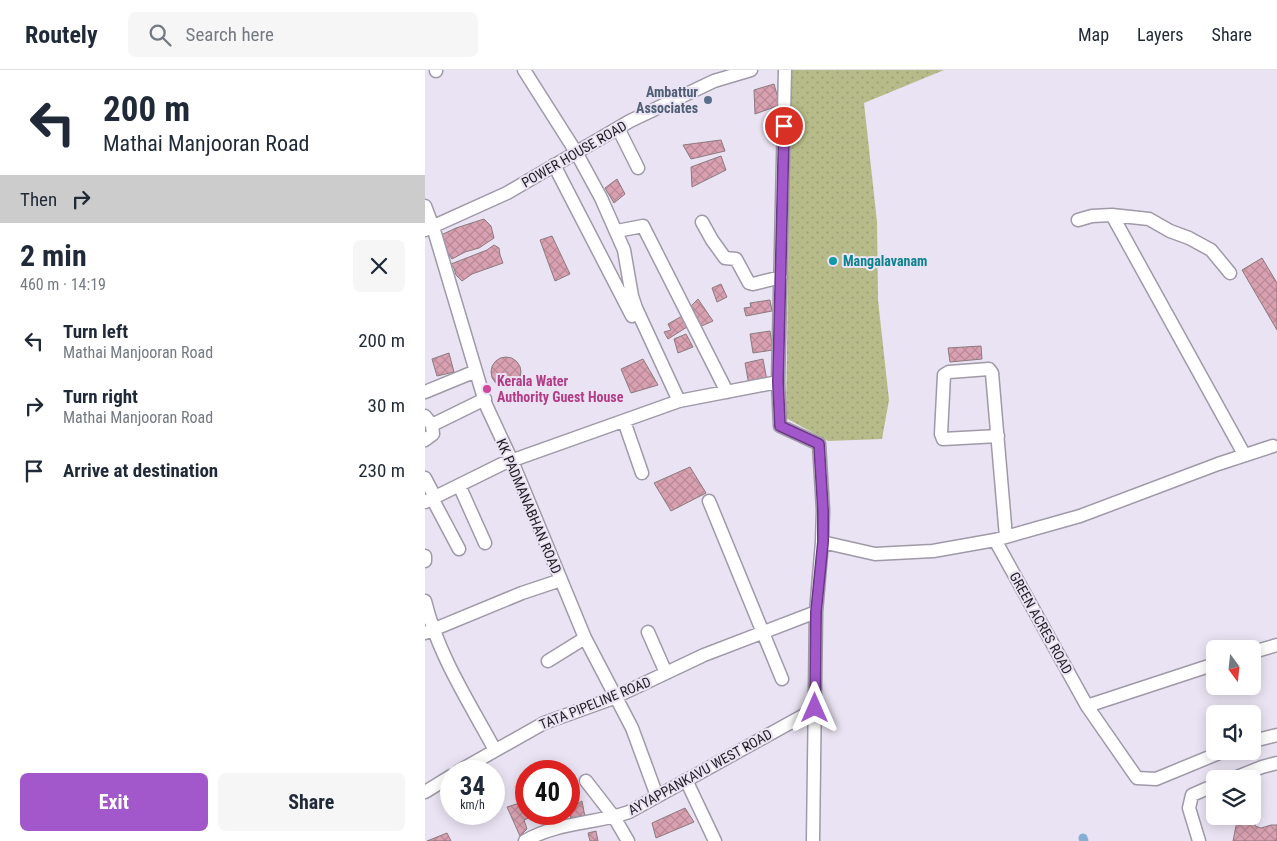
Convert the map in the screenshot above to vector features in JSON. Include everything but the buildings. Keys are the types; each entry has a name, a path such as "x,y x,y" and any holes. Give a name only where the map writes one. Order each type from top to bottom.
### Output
{"street":[{"path":"524,70 575,152 617,230 624,250 634,312"},
{"name":"POWER HOUSE ROAD","path":"429,228 507,193 575,152 714,76 751,70"},
{"path":"785,70 778,382 780,426 819,444 823,510 823,542 816,612 813,841"},
{"path":"618,128 637,168"},
{"path":"554,165 634,312 679,401"},
{"name":"KK PADMANABHAN ROAD","path":"425,206 429,228 507,462 561,580 585,638 632,728 657,796"},
{"path":"1112,215 1244,454"},
{"path":"1078,220 1092,216 1112,215 1149,219 1211,250 1230,273"},
{"path":"702,222 725,258 735,259 738,262 749,282 753,284 781,277"},
{"path":"617,230 643,226 727,392"},
{"path":"998,436 943,439 941,434 944,375 949,372 989,369 992,373 998,436 1001,538"},
{"path":"425,392 477,371"},
{"path":"431,499 507,462 679,401 778,382"},
{"path":"425,440 433,434 429,420 485,399"},
{"path":"624,421 642,473"},
{"path":"823,542 875,554 933,551 1001,538 1080,516 1244,454 1273,446"},
{"path":"425,478 431,499 459,549"},
{"path":"459,485 485,544"},
{"path":"709,501 782,679"},
{"name":"GREEN ACRES ROAD","path":"1001,538 1087,706 1137,778 1156,778 1206,758"},
{"path":"425,556 425,561"},
{"path":"429,631 522,593 561,580"},
{"path":"425,601 429,631 495,750"},
{"name":"TATA PIPELINE ROAD","path":"478,760 544,723 616,697 704,655 816,612"},
{"path":"648,632 666,673"},
{"path":"548,662 585,638"},
{"path":"1261,649 1277,644"},
{"path":"1087,706 1206,667"},
{"name":"AYYAPPANKAVU WEST ROAD","path":"525,841 539,833 629,812 815,708"},
{"path":"1261,739 1277,735"},
{"path":"1254,770 1277,763"},
{"path":"686,780 715,841"},
{"path":"586,781 614,817 628,841"},
{"path":"425,792 440,783"},
{"path":"1199,841 1189,808 1192,795 1206,790"}],"green space":[{"name":"Mangalavanam","path":"791,70 944,70 864,103 877,222 878,300 889,400 882,439 828,441 786,418"}],"place":[{"name":"Ambattur Associates","path":"708,100"},
{"name":"Mangalavanam","path":"833,261"},
{"name":"Kerala Water Authority Guest House","path":"487,389"}],"route":[{"path":"784,126 778,382 780,426 819,444 823,542 816,612 815,708"}]}
